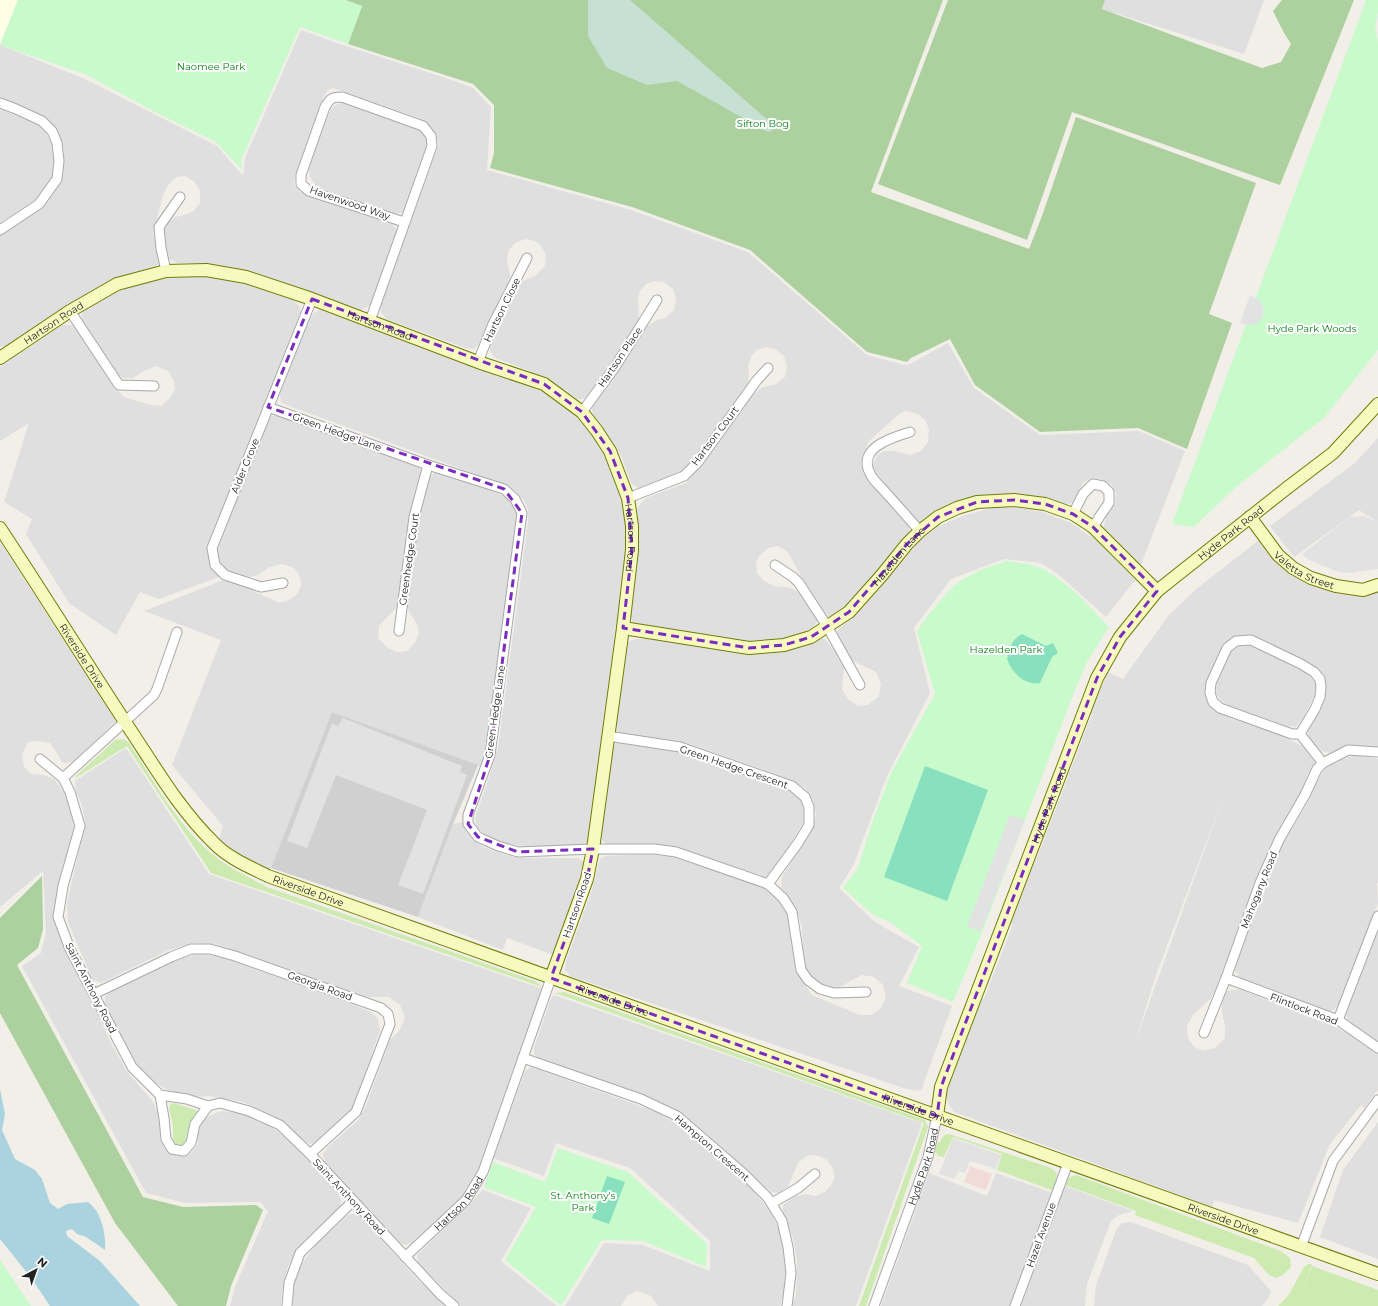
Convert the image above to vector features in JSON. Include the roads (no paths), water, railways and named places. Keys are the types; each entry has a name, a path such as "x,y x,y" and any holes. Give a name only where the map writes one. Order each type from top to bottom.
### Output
{"main road":[{"name":"Hartson Road","path":"0,358 70,311 117,284 166,270 206,270 246,277 312,299 478,362 544,384 582,412 610,451 628,498 632,526 632,550 593,849 587,879 551,978"},
{"name":"Hyde Park Road","path":"937,1116 941,1087 1097,678 1120,637 1156,591 1333,453 1378,404"},
{"name":"Hazelden Lane","path":"623,628 749,648 784,645 811,637 849,612 907,544 920,531 938,517 958,508 977,502 1014,500 1045,504 1073,514 1094,527 1156,591"},
{"name":"Valetta Street","path":"1250,517 1278,555 1293,568 1310,578 1336,586 1363,590 1378,585"},
{"name":"Riverside Drive","path":"0,528 125,722 181,805 214,844 234,858 268,876 1378,1274"}],"street":[{"name":"Havenwood Way","path":"370,321 432,146 431,136 423,126 342,97 334,97 329,100 325,106 301,175 301,184 309,191 404,222"},
{"path":"0,103 42,121 52,131 57,143 59,161 57,180 39,204 0,230"},
{"path":"166,270 161,248 159,227 180,197"},
{"name":"Hartson Close","path":"478,362 493,324 527,258"},
{"name":"Alder Grove","path":"283,582 261,587 225,575 215,565 212,548 312,299"},
{"name":"Hartson Place","path":"582,412 615,366 657,300"},
{"path":"70,311 120,385 154,386"},
{"name":"Hartson Court","path":"628,498 684,476 698,462 757,380 768,368"},
{"name":"Green Hedge Lane","path":"268,407 428,465 504,489 515,499 522,513 490,755 468,815 468,824 478,837 498,846 518,852 593,849 655,849 676,852 768,884 783,898 792,912 801,970 808,980 820,989 834,993 866,992"},
{"path":"910,432 889,438 873,449 868,457 868,465 872,477 920,531"},
{"name":"Greenhedge Court","path":"399,631 414,517 428,465"},
{"path":"1073,514 1083,494 1093,484 1103,486 1108,492 1109,503 1094,527"},
{"path":"775,565 799,583 827,626 860,685"},
{"path":"63,778 154,695 177,632"},
{"path":"1251,640 1302,664 1314,672 1320,679 1320,697 1315,709 1300,734 1292,734 1228,711 1220,708 1213,702 1210,693 1211,683 1227,648 1236,641 1251,640"},
{"path":"1300,734 1323,763"},
{"name":"Green Hedge Crescent","path":"608,736 680,748 792,786 805,797 809,807 809,825 798,843 768,884"},
{"name":"Mahogany Road","path":"1204,1033 1226,978 1260,883 1279,840 1305,795 1317,769 1323,763 1348,750 1378,752"},
{"name":"Saint Anthony Road","path":"40,759 63,778 70,792 80,826 63,886 58,917 70,949 132,1067 160,1095 187,1099 208,1106 220,1103 249,1111 280,1125 310,1154 440,1294 454,1306"},
{"path":"1338,1020 1378,916"},
{"name":"Georgia Road","path":"94,994 171,957 192,949 210,949 235,956 381,1008 388,1014 390,1024 356,1112 310,1154"},
{"name":"Hartson Road","path":"405,1257 466,1200 483,1172 551,978"},
{"name":"Flintlock Road","path":"1226,978 1338,1020 1378,1048"},
{"name":"Hampton Crescent","path":"523,1058 641,1099 677,1116 745,1175 772,1203 782,1221 792,1273 787,1306"},
{"path":"160,1095 166,1139 172,1149 184,1151 191,1143 195,1124 208,1106"},
{"path":"1301,1247 1333,1161 1378,1100"},
{"name":"Hyde Park Road","path":"874,1306 928,1157 937,1116"},
{"name":"Hazel Avenue","path":"1015,1306 1068,1163"},
{"path":"772,1203 798,1188 815,1174"},
{"path":"287,1306 288,1283 300,1253 353,1201"}],"water":[{"path":"0,1089 5,1114 2,1130 15,1159 35,1170 42,1179 50,1203 58,1209 67,1204 88,1202 94,1208 102,1225 105,1250 86,1237 77,1234 72,1229 66,1231 67,1236 100,1261 140,1306 50,1306 32,1279 0,1239"}],"park label":[{"name":"Naomee Park","path":"211,66"},
{"name":"Sifton Bog","path":"763,123"},
{"name":"Hyde Park Woods","path":"1312,328"},
{"name":"Hazelden Park","path":"1006,649"},
{"name":"St. Anthony's Park","path":"583,1200"}]}
